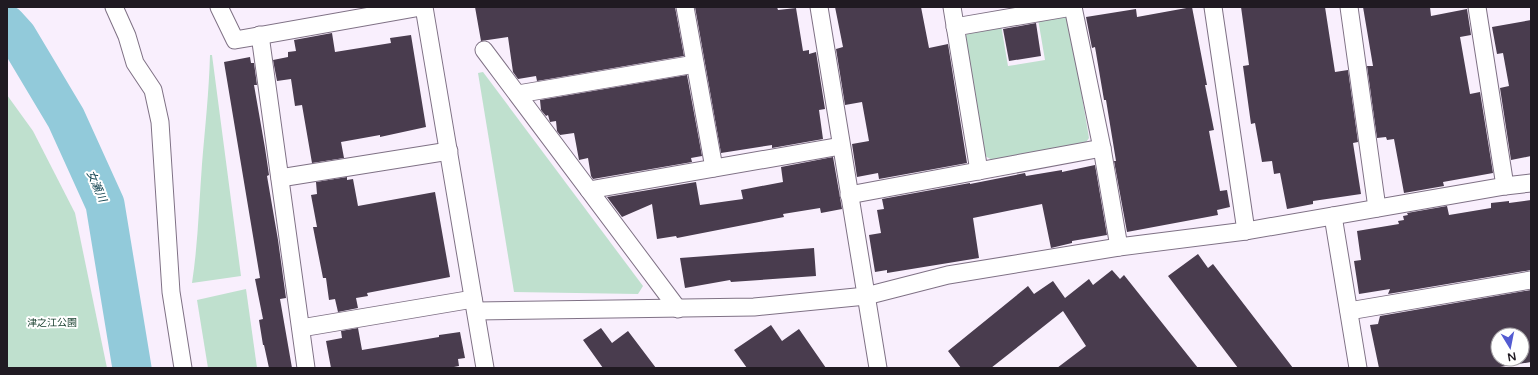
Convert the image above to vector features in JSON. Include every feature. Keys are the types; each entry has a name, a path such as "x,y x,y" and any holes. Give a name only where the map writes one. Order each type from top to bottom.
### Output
{"street":[{"path":"114,7 127,36 135,63 153,90 160,122 171,292 184,368"},
{"path":"219,7 235,40 368,12 422,7 449,151 485,368"},
{"path":"685,7 714,168"},
{"path":"819,7 878,368"},
{"path":"952,7 979,171"},
{"path":"955,27 1073,7 1102,148 1119,246"},
{"path":"1213,7 1246,231"},
{"path":"1349,7 1377,208"},
{"path":"1477,7 1505,186"},
{"path":"260,35 306,368"},
{"path":"484,50 678,309"},
{"path":"518,94 695,64"},
{"path":"589,190 841,146"},
{"path":"849,195 1102,148"},
{"path":"280,178 449,151"},
{"path":"301,328 474,305 678,309 754,307 866,296 948,275 1119,246 1246,231 1505,186 1531,183"},
{"path":"1333,216 1358,368"},
{"path":"1349,311 1531,280"}],"green space":[{"path":"1062,15 1069,19 1089,138 1084,145 994,161 985,156 965,37 970,30 1001,25 1008,66 1045,60 1038,19"},
{"path":"210,55 212,55 241,276 192,283 197,239"},
{"path":"483,72 643,286 638,294 514,292 478,73"},
{"name":"津之江公園","path":"7,95 33,131 75,213 107,368 7,368"},
{"path":"246,289 257,368 208,368 197,300"}],"building":[{"path":"475,7 675,7 684,56 537,81 536,76 518,79 513,72 508,37 481,41"},
{"path":"695,7 777,7 778,10 796,8 803,51 809,50 809,54 816,52 825,109 819,110 823,139 772,148 772,145 721,153"},
{"path":"835,7 921,7 929,48 948,44 967,163 879,179 878,173 857,177 852,144 869,141 862,102 845,105 836,49 843,47"},
{"path":"1192,7 1214,130 1209,131 1220,191 1227,190 1230,207 1217,210 1218,215 1127,232 1114,161 1116,161 1106,100 1104,100 1095,47 1092,48 1086,17 1136,9 1137,17"},
{"path":"1241,7 1325,7 1335,72 1348,70 1358,142 1353,143 1361,194 1313,201 1313,204 1287,209 1280,173 1274,174 1272,161 1262,162 1255,123 1251,124 1243,66 1249,65"},
{"path":"1363,7 1430,7 1431,16 1467,9 1471,35 1460,37 1470,94 1480,92 1493,173 1443,182 1444,186 1404,193 1394,139 1387,140 1386,137 1377,138 1367,66 1373,66"},
{"path":"1531,20 1531,156 1511,160 1500,88 1509,86 1503,53 1497,54 1492,27"},
{"path":"1036,23 1041,56 1009,61 1003,29"},
{"path":"332,33 335,52 391,43 390,38 411,35 426,127 380,137 380,135 341,142 344,158 312,163 302,105 295,106 291,79 277,81 273,60 288,57 288,52 296,51 294,40"},
{"path":"250,57 251,63 254,63 257,85 254,85 265,148 269,175 267,176 286,298 280,299 292,368 269,368 263,345 259,320 263,319 255,279 260,278 224,62"},
{"path":"687,75 702,156 691,158 692,162 593,179 591,176 588,158 579,160 574,133 560,135 557,131 556,121 550,122 548,115 546,116 541,110 540,100"},
{"path":"833,157 842,209 821,213 820,208 783,214 784,217 677,238 676,236 657,239 652,204 622,217 607,197 696,182 700,205 743,199 741,190 783,182 781,167"},
{"path":"1095,165 1107,235 1072,241 1072,243 1051,248 1042,204 973,218 979,258 887,273 887,270 875,272 869,235 881,233 877,210 884,209 882,199 1025,173 1026,176 1062,170 1062,172"},
{"path":"347,177 347,180 353,179 358,206 435,192 450,277 367,293 368,296 356,298 358,308 338,312 335,299 329,300 326,278 323,278 313,227 317,227 311,195 317,194 316,182"},
{"path":"1531,200 1531,270 1388,294 1390,289 1359,294 1354,261 1361,260 1357,231 1399,224 1398,221 1404,220 1403,216 1408,215 1407,213 1447,206 1449,215 1491,208 1491,203 1509,201 1509,203"},
{"path":"814,248 816,276 731,282 730,280 685,288 680,258"},
{"path":"1198,254 1208,268 1213,264 1293,368 1238,368 1168,276"},
{"path":"1112,270 1120,279 1124,275 1198,368 1057,368 1086,346 1063,311 991,368 961,368 948,351 1028,286 1034,294 1053,281 1065,298 1089,279 1093,285"},
{"path":"1531,290 1531,362 1530,327 1490,327 1490,367 1500,367 1379,368 1370,325 1378,324 1380,316"},
{"path":"771,325 782,341 799,329 826,368 747,368 734,350"},
{"path":"358,328 362,350 460,332 465,358 458,359 459,366 449,368 331,368 326,341 342,338 341,331"},
{"path":"601,328 612,343 628,331 656,368 603,368 583,340"}],"waterway":[{"name":"女瀬川","path":"7,25 17,36 66,118 105,204 132,368"}]}
